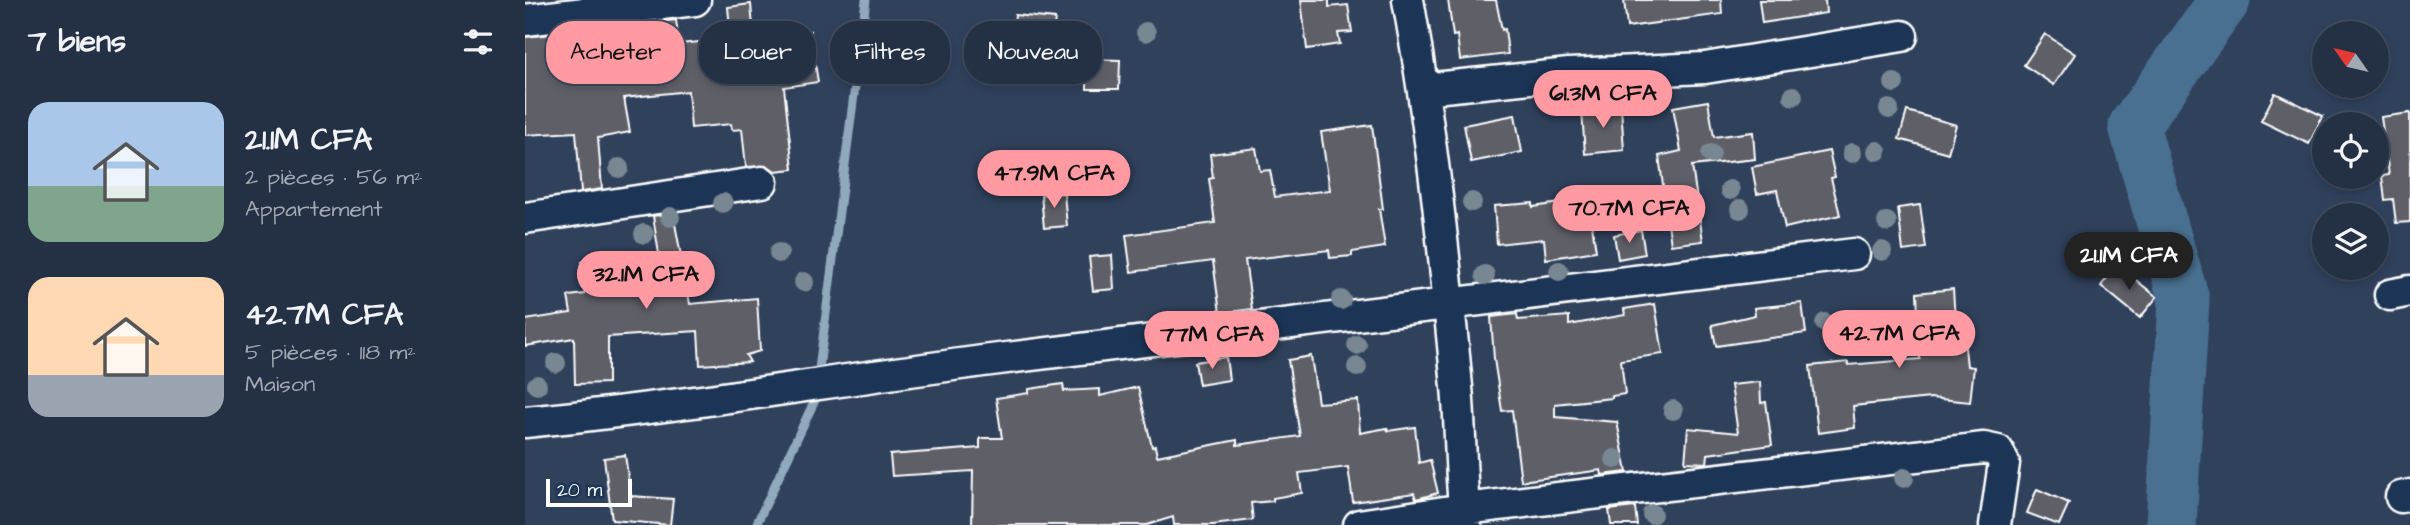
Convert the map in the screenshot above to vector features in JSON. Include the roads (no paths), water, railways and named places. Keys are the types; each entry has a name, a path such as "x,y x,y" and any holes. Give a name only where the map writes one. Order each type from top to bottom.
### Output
{"street":[{"path":"525,20 695,0"},
{"path":"1408,0 1424,89 1450,301 1465,517"},
{"path":"1424,89 1569,74 1705,68 1902,36"},
{"path":"525,218 762,182"},
{"path":"525,422 630,412 993,359 1450,301 1854,254"},
{"path":"1359,525 1465,517 1984,448 1998,452 2004,463 1995,525"}],"waterway":[{"path":"756,525 815,400 866,0"},
{"path":"2171,525 2184,300 2134,126 2225,0"}]}
